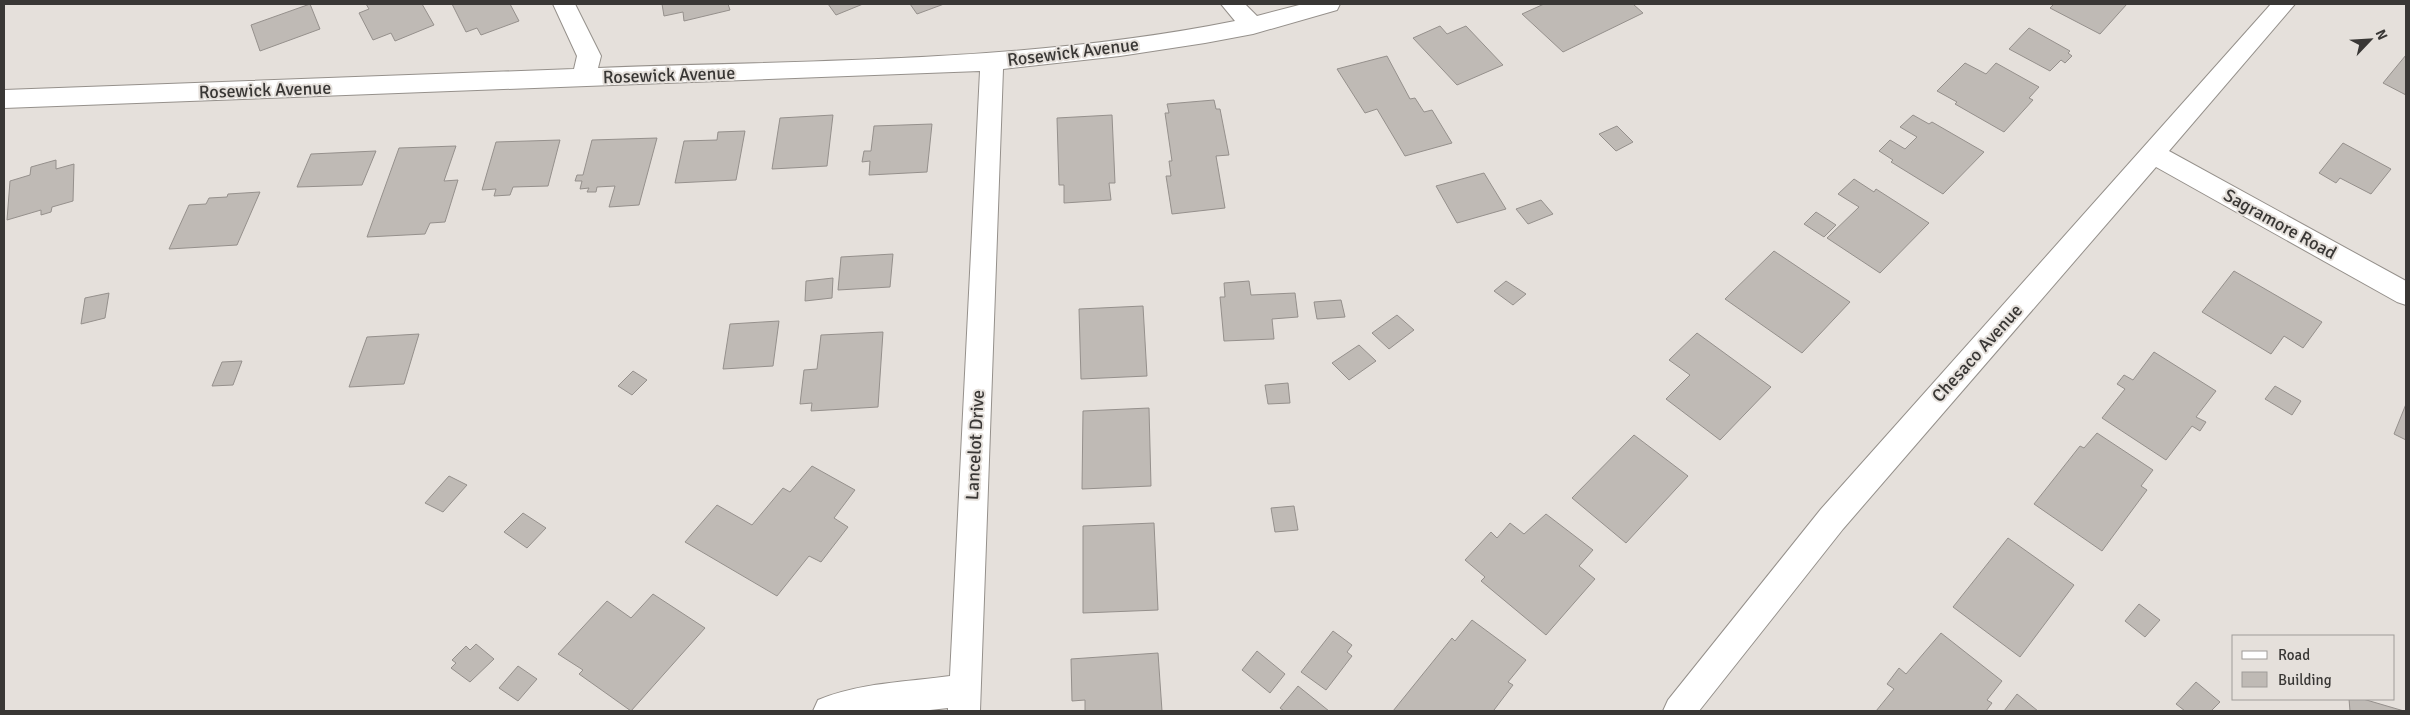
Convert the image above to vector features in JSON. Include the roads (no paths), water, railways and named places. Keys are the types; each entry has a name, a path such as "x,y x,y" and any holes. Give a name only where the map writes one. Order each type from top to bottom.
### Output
{"street":[{"path":"564,4 589,56 584,78"},
{"path":"1232,4 1253,26"},
{"name":"Rosewick Avenue","path":"4,99 992,62 1118,48 1253,26 1329,4"},
{"name":"Chesaco Avenue","path":"1679,711 1832,519 2284,4"},
{"name":"Lancelot Drive","path":"829,711 879,701 964,701 992,62"},
{"name":"Sagramore Road","path":"2153,154 2406,294"}]}
